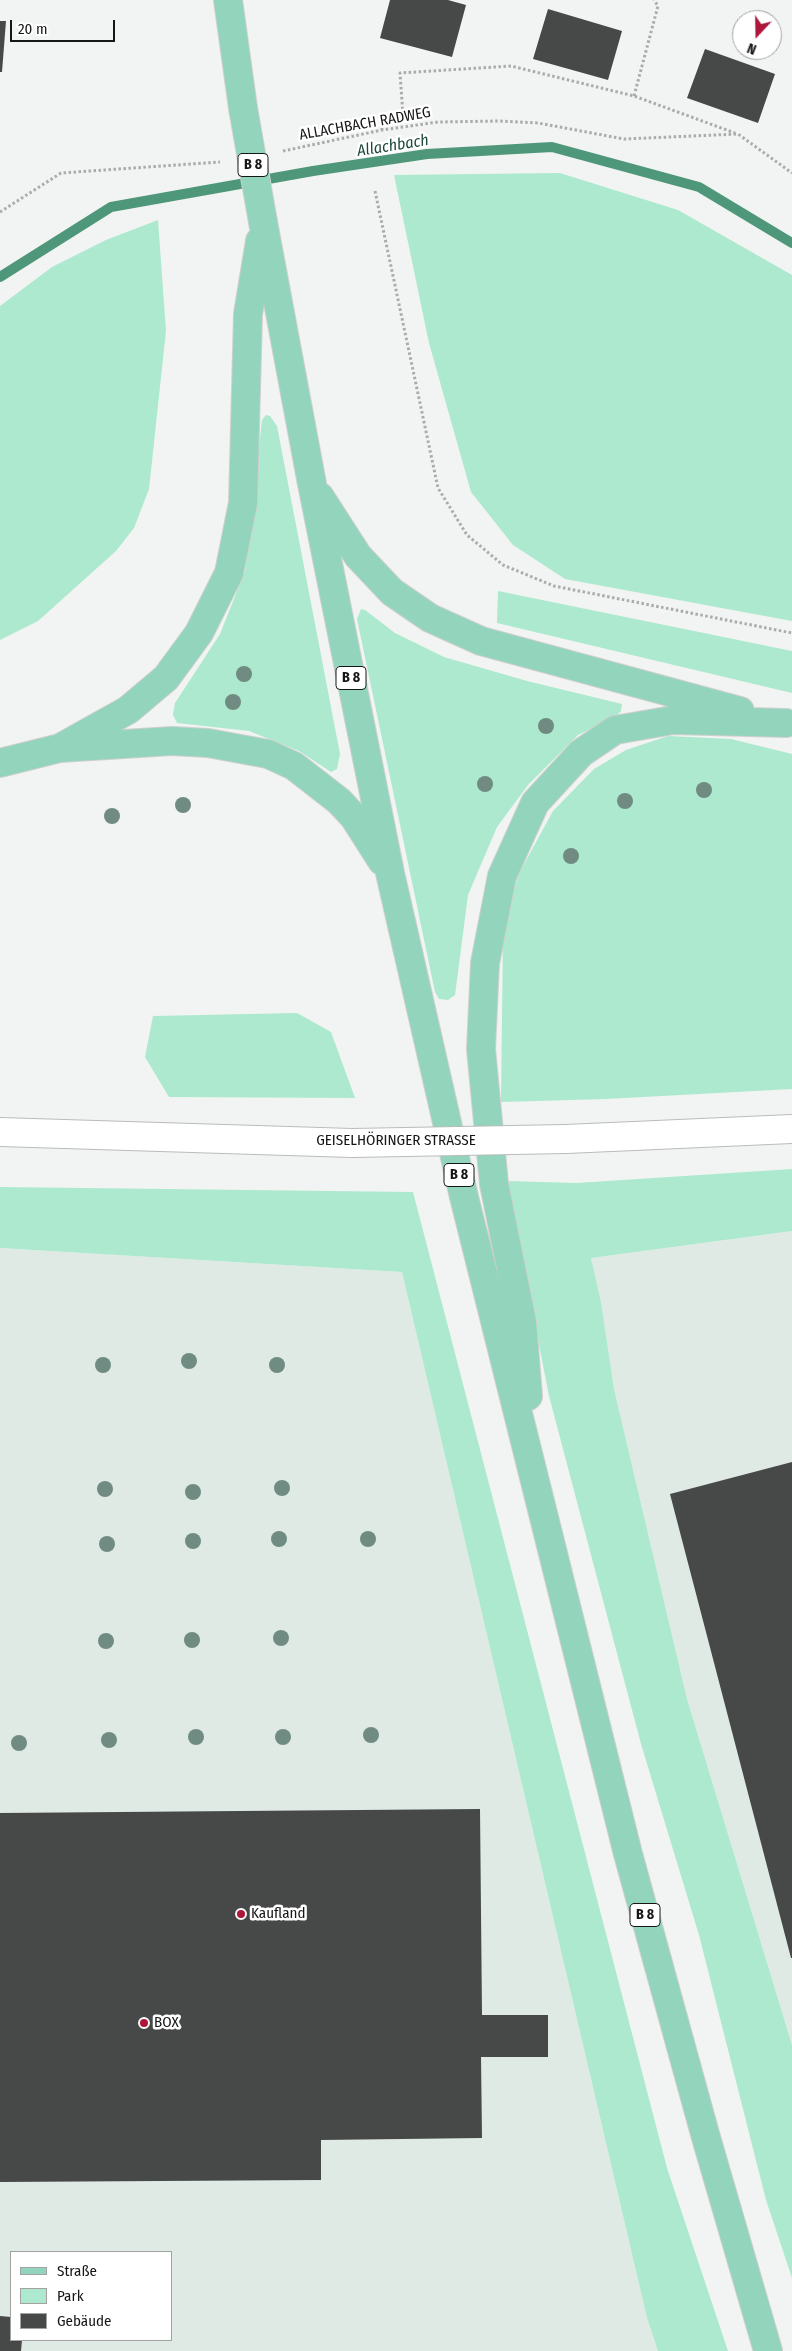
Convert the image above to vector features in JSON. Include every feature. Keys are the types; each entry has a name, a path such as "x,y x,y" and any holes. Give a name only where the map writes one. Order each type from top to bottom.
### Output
{"main road":[{"name":"B 8","path":"228,0 243,108 312,484 390,873 464,1197 536,1476 628,1854 768,2351"},
{"path":"60,748 128,710 166,678 199,633 229,573 243,503 248,314 263,222"},
{"path":"312,484 358,556 392,592 430,618 481,641 789,724"},
{"path":"536,1476 522,1322 494,1184 481,1049 485,963 502,876 535,803 581,752 616,730 673,720 789,724"},
{"path":"0,763 60,748 172,741 208,743 268,754 294,766 339,802 354,817 390,873"},
{"name":"GEISELHÖRINGER STRASSE","path":"0,1132 352,1143 566,1139 792,1128"}],"path":[{"path":"634,96 658,6 654,0"},
{"path":"382,130 381,118 403,115 400,73 511,66 634,96 738,134 792,173"},
{"name":"ALLACHBACH RADWEG","path":"279,151 382,130 438,122 538,122 624,139 738,134"},
{"path":"0,212 61,173 205,164 224,161"},
{"path":"375,191 438,488 467,535 503,565 554,586 792,633"}],"shaded area":[{"path":"792,1231 792,2045 687,1699 614,1389 601,1302 591,1258"},
{"path":"0,1248 402,1272 647,2318 658,2351 0,2351"}],"green space":[{"path":"560,173 678,210 792,275 792,621 565,579 513,545 471,492 429,343 394,175"},
{"path":"158,220 166,331 149,489 134,528 116,551 38,621 0,640 0,306 52,267 106,240"},
{"path":"266,415 270,416 277,426 340,754 337,769 331,772 299,751 249,731 177,723 173,715 175,703 220,634 245,571 262,420"},
{"path":"498,591 792,651 792,693 497,623"},
{"path":"361,609 395,633 444,657 527,681 622,704 621,711 615,717 578,735 528,785 497,827 468,895 455,995 448,1000 439,999 435,992 357,619"},
{"path":"668,736 731,739 792,754 792,1089 606,1099 501,1102 503,933 518,875 553,811 594,769 626,750"},
{"path":"297,1013 331,1032 355,1098 169,1097 145,1057 153,1016"},
{"path":"792,1169 792,1231 591,1258 601,1302 614,1389 687,1699 792,2045 792,2278 766,2200 699,1935 641,1744 549,1396 507,1181 577,1183"},
{"path":"0,1187 413,1192 667,2168 728,2351 658,2351 647,2318 402,1272 0,1248"}],"building":[{"path":"390,0 448,0 466,5 452,57 380,38"},
{"path":"548,9 622,31 608,80 533,59"},
{"path":"0,21 6,21 2,72 0,72"},
{"path":"705,49 775,74 758,123 687,98"},
{"path":"792,1462 792,1958 791,1958 670,1494"},
{"name":"Kaufland","path":"480,1809 482,2015 548,2015 548,2057 481,2057 482,2138 321,2140 321,2180 0,2182 0,1813"},
{"path":"0,2316 10,2317 10,2341 22,2341 21,2351 0,2351"}],"waterway":[{"name":"Allachbach","path":"0,277 111,207 313,171 427,154 552,147 699,187 792,243"}],"place":[{"name":"Kaufland","path":"241,1914"},
{"name":"BOX","path":"144,2023"}]}
